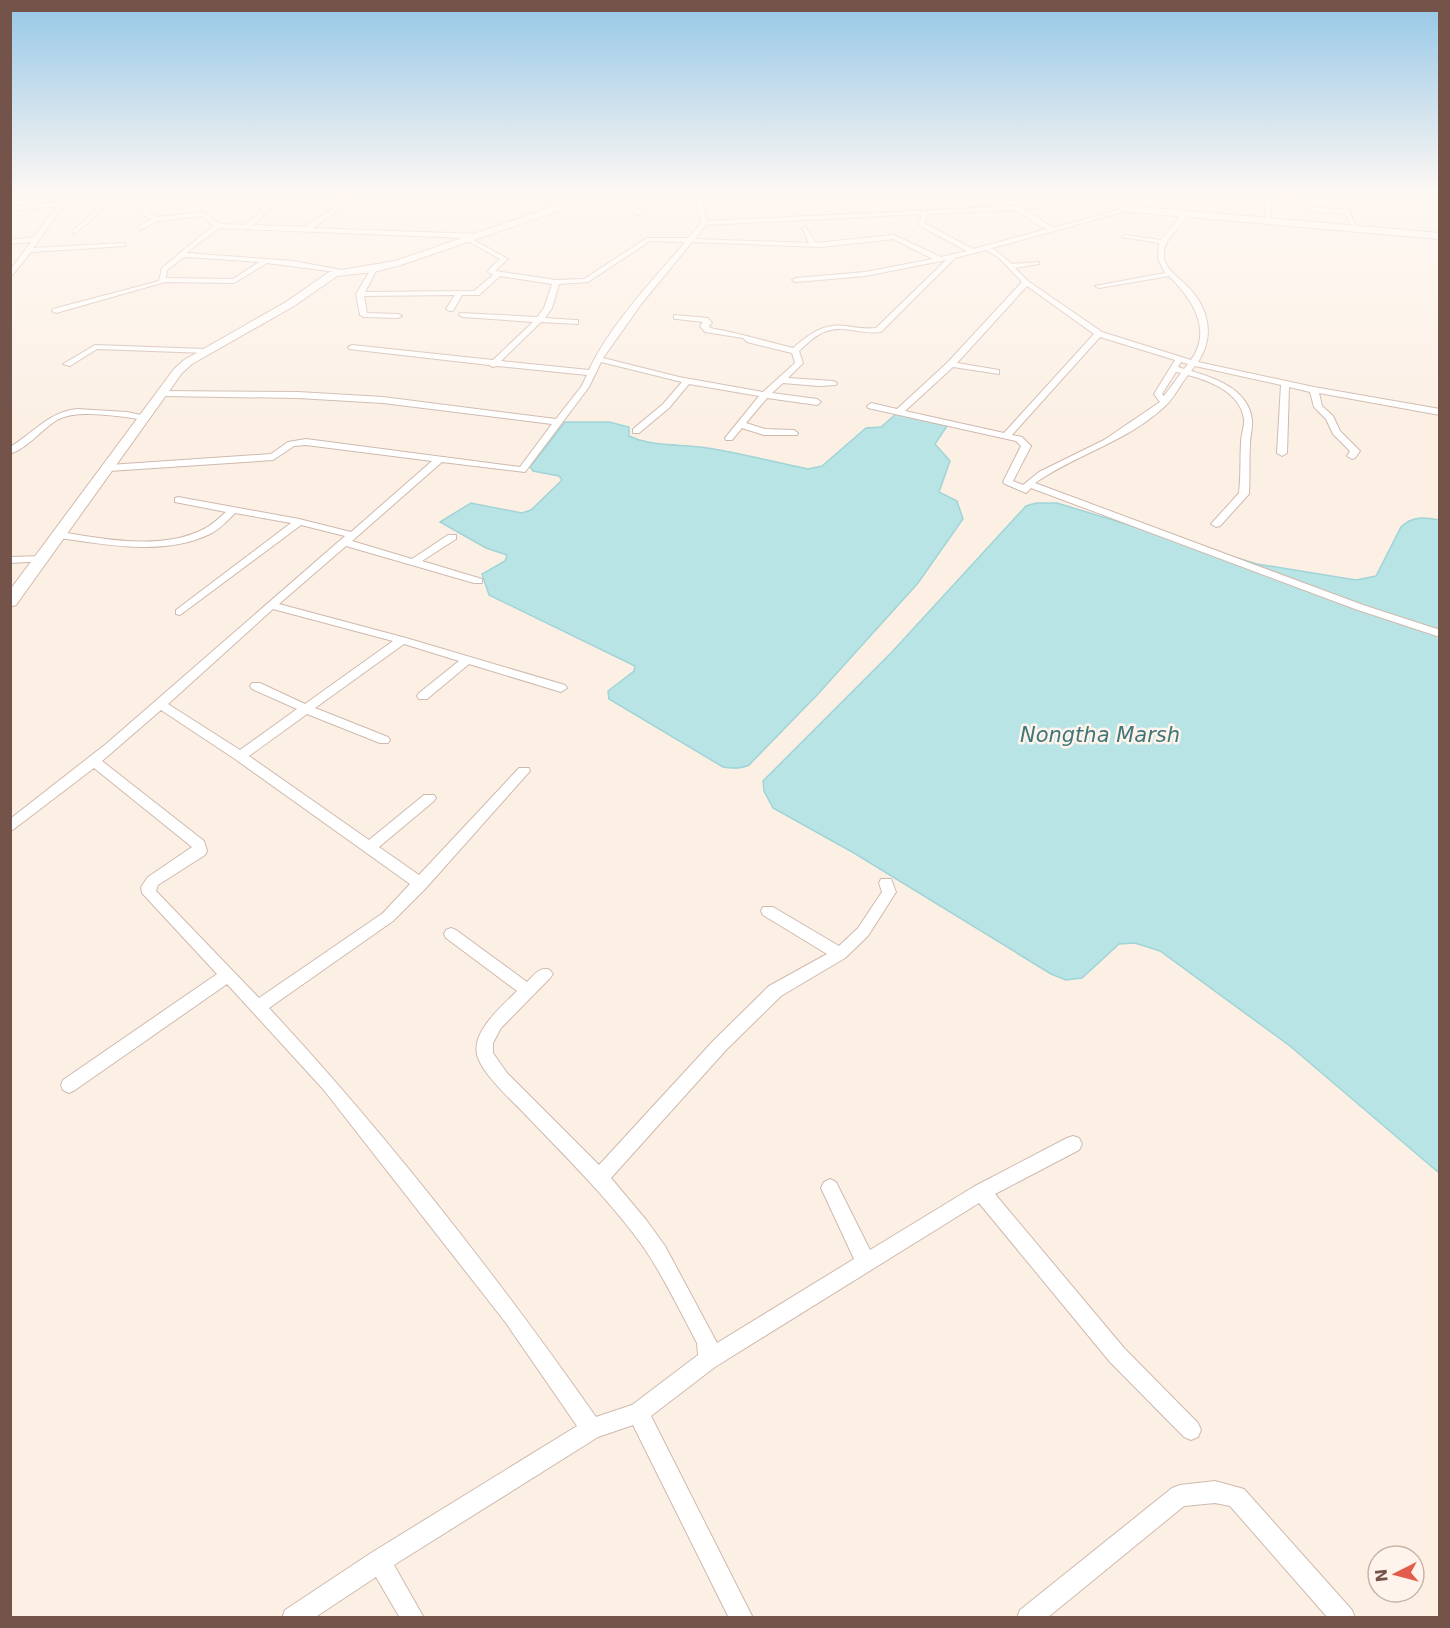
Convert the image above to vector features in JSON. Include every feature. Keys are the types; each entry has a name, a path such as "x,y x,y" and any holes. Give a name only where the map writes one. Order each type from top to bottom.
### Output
{"street":[{"path":"164,280 165,268"},
{"path":"56,310 164,280 234,281 255,268"},
{"path":"320,268 344,271 377,268"},
{"path":"495,268 491,272 556,282 589,280 607,268"},
{"path":"110,468 273,457 291,444 306,442 520,470 585,387 598,359 639,301 666,268"},
{"path":"796,280 865,274 895,268"},
{"path":"795,351 818,331 828,328 871,332 878,330 942,268"},
{"path":"1013,268 1026,282 1099,334 1192,363 1314,390 1440,412"},
{"path":"871,406 1007,435 1019,440 1026,446 1008,482 1026,490 1028,484 1042,474 1107,442 1161,406 1202,350 1206,326 1192,297 1165,268"},
{"path":"374,269 360,294 364,315 398,316"},
{"path":"10,602 110,468 178,371 206,351 290,304 329,276 344,271"},
{"path":"360,294 476,293 498,274"},
{"path":"1099,286 1169,274"},
{"path":"493,365 540,319 549,304 556,282"},
{"path":"899,412 951,364 1026,282"},
{"path":"450,309 459,294"},
{"path":"463,315 575,322"},
{"path":"676,317 705,320 708,322 704,326 708,330 745,336 795,351"},
{"path":"1007,435 1099,334"},
{"path":"68,364 95,347 206,351"},
{"path":"352,347 375,353 427,355 493,365 592,373"},
{"path":"729,438 764,396 799,363 795,351"},
{"path":"598,359 687,381 764,396 817,402"},
{"path":"1164,401 1158,394 1179,359"},
{"path":"951,364 996,372"},
{"path":"1175,369 1211,379 1244,405 1249,421 1245,440 1244,494 1216,524"},
{"path":"780,380 833,383"},
{"path":"636,431 666,406 687,381"},
{"path":"1282,453 1285,383"},
{"path":"1314,390 1318,408 1330,418 1336,432 1355,451 1352,456"},
{"path":"163,393 298,395 383,400 557,422"},
{"path":"10,451 21,446 37,429 66,412 146,417"},
{"path":"739,424 764,432 794,433"},
{"path":"10,827 95,762 348,538 395,502 439,460"},
{"path":"1028,484 1359,607 1440,634"},
{"path":"178,500 299,522 414,562 478,580"},
{"path":"60,536 116,543 157,544 204,533 233,510"},
{"path":"180,612 299,522"},
{"path":"414,562 452,537"},
{"path":"10,560 43,559"},
{"path":"272,605 402,640 561,688"},
{"path":"240,756 402,640"},
{"path":"423,696 466,661"},
{"path":"256,686 384,740"},
{"path":"161,705 240,756 421,884"},
{"path":"95,762 199,844 200,851 153,881 148,887 148,893 329,1084 499,1297 592,1429"},
{"path":"257,1008 388,917 524,771"},
{"path":"369,847 429,798"},
{"path":"599,1178 720,1046 775,991 840,954 863,932 889,892 886,884"},
{"path":"768,911 840,954"},
{"path":"451,934 528,991"},
{"path":"545,974 495,1023 485,1043 485,1055 501,1078 599,1178 658,1253 707,1341 708,1360"},
{"path":"69,1085 228,975"},
{"path":"292,1617 592,1429 638,1413 708,1360 981,1192 1073,1144"},
{"path":"830,1188 866,1263"},
{"path":"981,1192 1117,1355 1191,1430"},
{"path":"638,1413 742,1617"},
{"path":"1028,1617 1180,1496 1215,1492 1236,1497 1344,1617"},
{"path":"379,1561 413,1617"}],"water":[{"path":"896,414 947,426 935,444 950,461 939,492 957,501 963,519 918,583 818,694 749,765 743,767 723,767 609,699 608,691 634,671 635,666 489,595 482,574 505,561 507,555 486,548 440,522 471,503 522,513 531,510 562,480 559,476 533,471 530,467 565,422 609,422 629,427 629,436 638,440 720,450 808,469 822,466 866,428 881,427"},
{"name":"Nongtha Marsh","path":"1036,503 1057,503 1257,564 1356,580 1376,576 1405,523 1419,518 1439,520 1439,1173 1290,1046 1160,951 1135,943 1119,944 1082,978 1066,980 1051,974 854,853 773,808 764,791 763,781 891,653 1026,506"}]}
